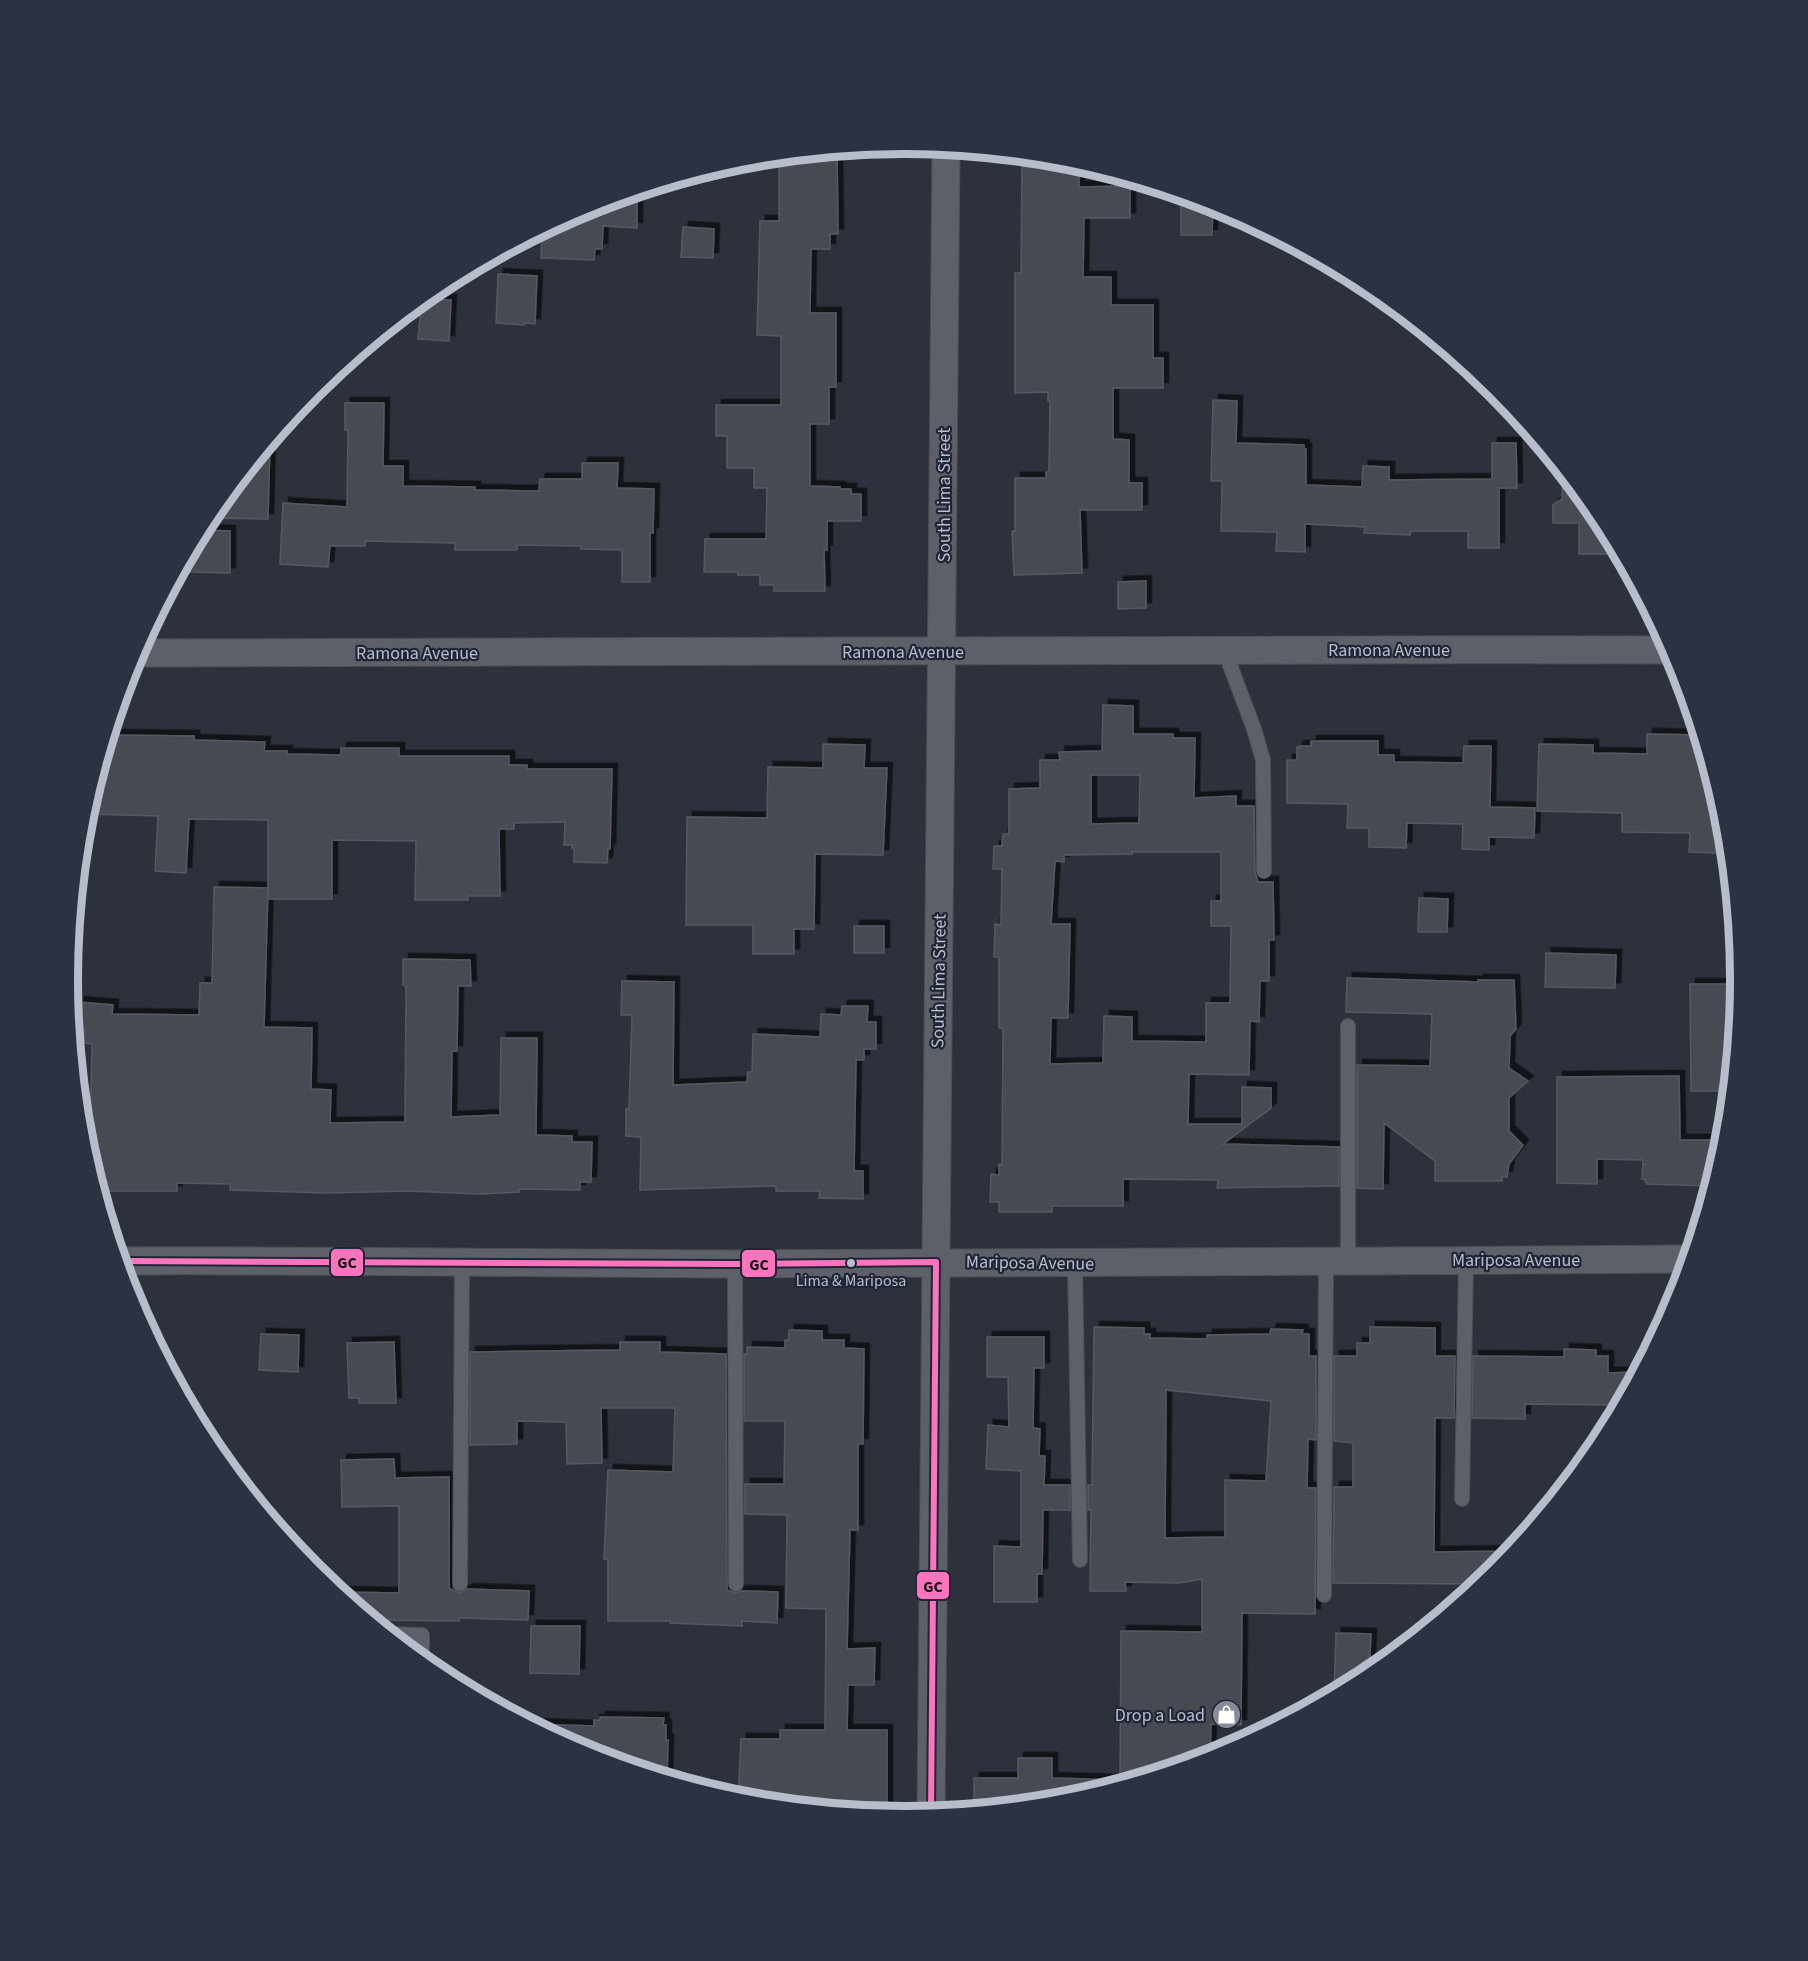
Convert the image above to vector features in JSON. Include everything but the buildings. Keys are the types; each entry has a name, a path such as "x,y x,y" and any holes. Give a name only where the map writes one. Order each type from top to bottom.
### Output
{"street":[{"name":"South Lima Street","path":"931,1805 946,156"},
{"name":"Ramona Avenue","path":"146,653 942,652 1224,649 1661,650"},
{"name":"Mariposa Avenue","path":"128,1261 1075,1264 1681,1259"}],"lane":[{"path":"1224,649 1263,760 1264,871"},
{"path":"1324,1595 1348,1026"},
{"path":"1462,1499 1466,1261"},
{"path":"460,1584 462,1262"},
{"path":"735,1264 736,1584"},
{"path":"1075,1264 1080,1560"},
{"path":"399,1634 422,1635 422,1651"}],"transit line":[{"name":"GC","path":"128,1261 735,1264 936,1262 931,1805"}],"place":[{"name":"Lima & Mariposa","path":"851,1263"},
{"name":"Drop a Load","path":"1226,1715"}]}
